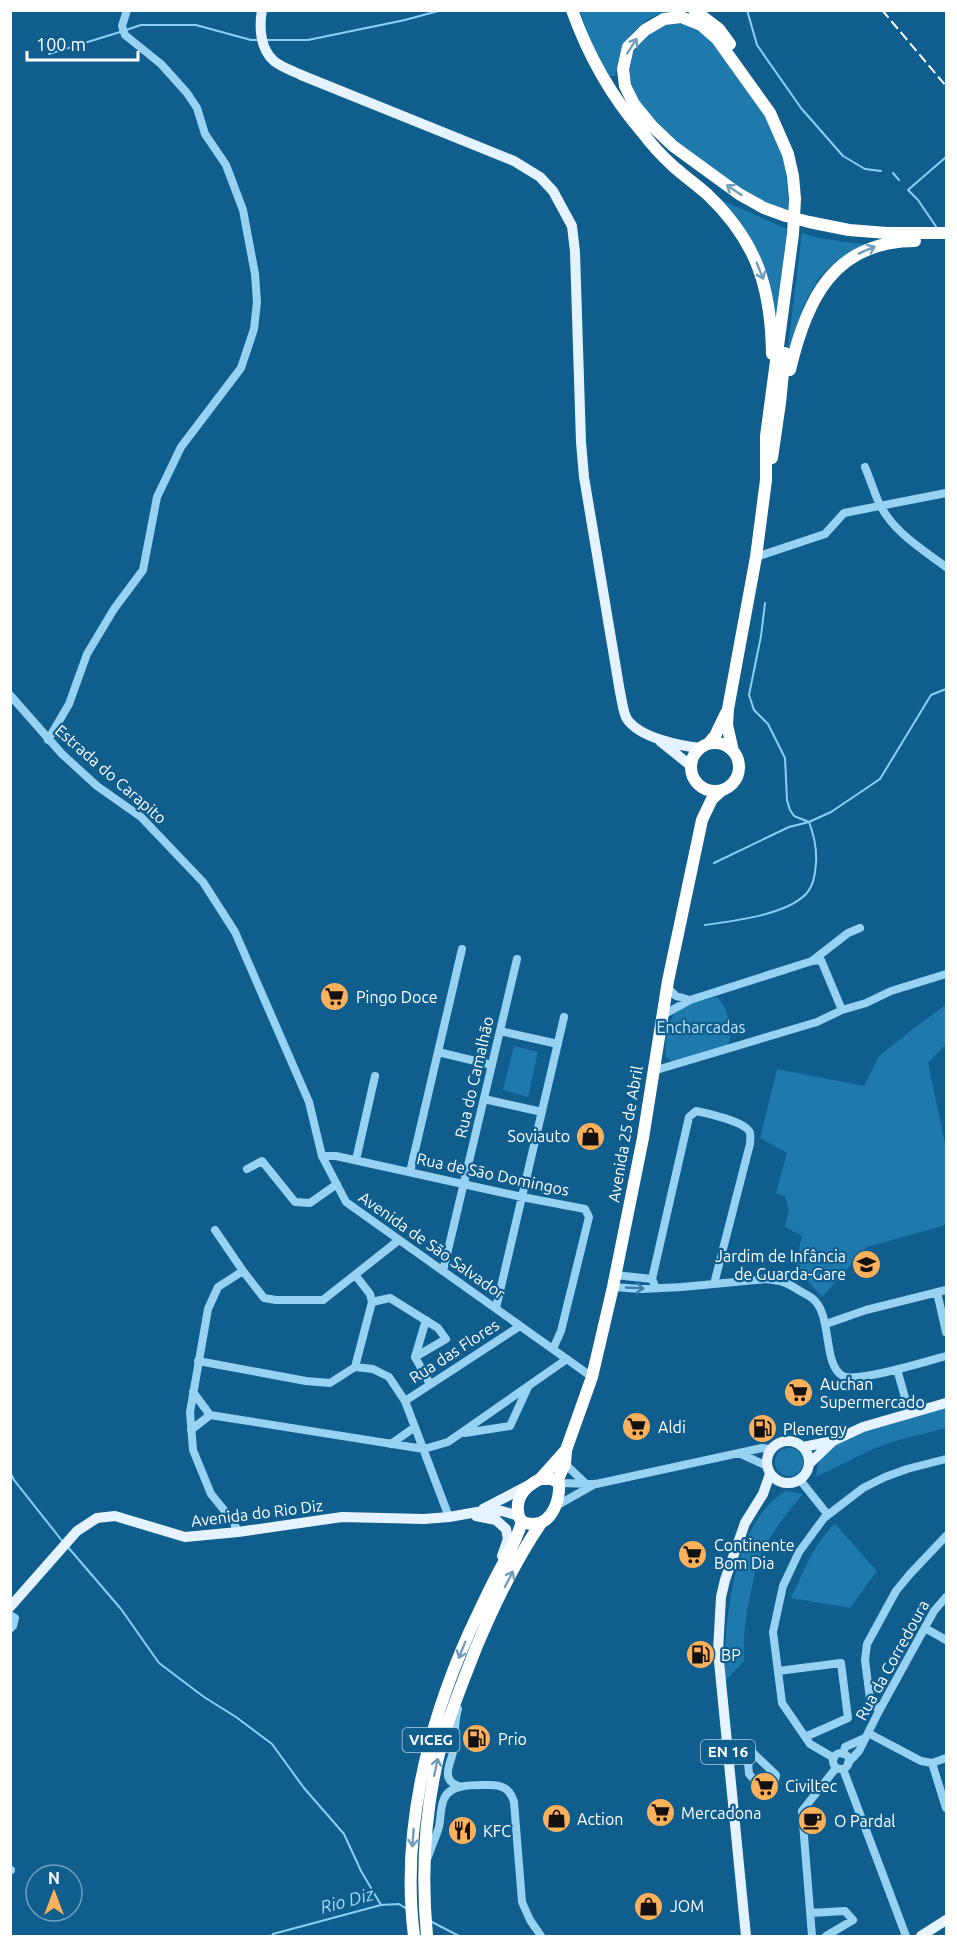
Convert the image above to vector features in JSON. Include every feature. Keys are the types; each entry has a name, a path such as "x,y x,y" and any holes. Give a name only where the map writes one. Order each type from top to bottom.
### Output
{"highway":[{"path":"572,10 592,59 613,94 672,165 708,195 748,246 762,274 768,298 772,331 772,383"},
{"path":"694,10 719,29 776,112 791,142 800,176 802,207 800,235 780,403 772,458 766,480"},
{"path":"734,751 727,725 728,710 756,557 766,480 766,436 784,306 795,199 793,176 788,153 770,113 717,39 701,25 681,17 664,19 645,30 628,47 622,69 625,86 634,104 652,126 674,146 739,194 764,208 786,216 849,230 887,233 946,233"},
{"path":"780,403 798,336 821,285 845,262 878,245 906,241 946,241"},
{"path":"691,765 696,753 719,729 728,710"},
{"path":"704,746 722,744 734,751"},
{"name":"Avenida 25 de Abril","path":"558,1482 565,1464 566,1450 592,1377 614,1281 643,1138 667,987 702,820 712,799 733,783 739,771 734,751"},
{"name":"Avenida 25 de Abril","path":"691,765 701,800 702,820"},
{"path":"695,781 707,790 722,790"},
{"name":"Avenida 25 de Abril","path":"535,1482 566,1450"},
{"path":"552,1479 558,1482 560,1493 552,1514 541,1523 532,1524 520,1519 517,1506 520,1495 535,1482 552,1479"},
{"name":"VICEG","path":"414,1935 411,1892 413,1832 427,1752 438,1713 455,1668 469,1634 519,1534 520,1519"},
{"name":"VICEG","path":"427,1936 424,1866 429,1802 437,1760 459,1692 493,1611 541,1523"}],"main road":[{"path":"262,10 263,40 274,61 301,75 514,161 540,177 553,191 564,209 572,226 575,252 584,477 618,681 627,719 640,730 655,737 682,745 704,746"},
{"path":"655,737 691,765"},
{"path":"771,1449 775,1445 788,1441 803,1447 832,1441 863,1426 946,1403"},
{"path":"768,1470 782,1483 800,1480 809,1464 832,1441"},
{"path":"803,1447 809,1464"},
{"name":"EN 16","path":"746,1936 718,1651 721,1597 725,1580 745,1523 763,1494 768,1470 766,1460 771,1449"},
{"name":"Avenida do Rio Diz","path":"472,1513 535,1482"},
{"name":"EN 16","path":"735,1551 768,1498 782,1483"},
{"name":"Avenida do Rio Diz","path":"10,1607 76,1531 97,1518 115,1516 185,1537 342,1517 424,1519 502,1511 520,1519"},
{"path":"472,1513 496,1520 506,1528 508,1539 502,1565"},
{"path":"921,1936 946,1920"}],"street":[{"path":"48,740 69,704 87,654 114,609 143,570 157,497 181,447 241,368 254,329 257,302 255,274 243,210 226,165 204,134 197,108 187,93 160,64 125,35 122,26 127,10"},
{"path":"865,468 880,505 897,528 909,540 946,567"},
{"path":"756,557 825,534 844,513 946,493"},
{"name":"Estrada do Carapito","path":"10,695 48,740 97,786 141,817 203,882 235,932"},
{"path":"812,961 848,933 860,928"},
{"name":"Avenida de São Salvador","path":"235,932 309,1101 322,1156 346,1202 592,1377"},
{"path":"410,1172 462,949"},
{"name":"Rua do Camalhão","path":"443,1271 517,959"},
{"path":"663,1015 690,1000 821,960 842,1010"},
{"path":"653,1071 817,1022 891,991 946,975"},
{"path":"667,987 676,996 690,1000"},
{"path":"496,1308 564,1017"},
{"path":"500,1032 558,1044"},
{"path":"438,1052 492,1065"},
{"path":"356,1160 375,1076"},
{"path":"484,1099 542,1112"},
{"path":"654,1283 689,1117 696,1111 745,1126 750,1133 750,1144 714,1284"},
{"name":"Rua de São Domingos","path":"322,1156 356,1160 585,1209 589,1217 561,1331 553,1349"},
{"path":"247,1169 262,1161 295,1202 310,1203 337,1184"},
{"path":"215,1230 264,1298 276,1300 323,1300 399,1240"},
{"path":"238,1532 233,1521 211,1494 193,1450 190,1412 208,1309 218,1287 243,1271"},
{"path":"355,1367 372,1302 370,1294 356,1276"},
{"path":"614,1281 714,1284 766,1279 784,1281 817,1301 826,1324 831,1358 836,1370 844,1377 860,1378 946,1356"},
{"path":"826,1324 866,1310 946,1290"},
{"path":"937,1293 946,1332"},
{"path":"372,1302 390,1298 438,1328 446,1339 415,1357"},
{"path":"426,1320 415,1357 430,1384"},
{"name":"Rua das Flores","path":"405,1401 520,1326"},
{"path":"193,1392 210,1415 424,1449 448,1443 567,1359"},
{"path":"198,1361 306,1382 330,1383 355,1367 373,1369 389,1377 405,1401 449,1517"},
{"path":"897,1369 909,1412"},
{"path":"461,1433 510,1426 529,1386"},
{"path":"192,1430 210,1415"},
{"path":"391,1444 415,1426"},
{"path":"556,1506 596,1484 739,1452 762,1448 771,1449"},
{"path":"739,1452 768,1470"},
{"path":"843,1767 833,1764 834,1758 810,1744 782,1703 773,1632 783,1586 799,1552 824,1518 863,1488 885,1477 946,1459"},
{"path":"565,1464 585,1483"},
{"path":"800,1480 828,1515"},
{"path":"558,1482 596,1484"},
{"path":"879,1711 870,1699 865,1660 867,1644 896,1591 909,1574 946,1536"},
{"name":"Rua da Corredoura","path":"812,1936 802,1811 859,1750 934,1611 946,1597"},
{"path":"10,1615 15,1618 14,1626 10,1629"},
{"path":"925,1628 946,1640"},
{"path":"778,1671 840,1663 848,1718 805,1737"},
{"path":"459,1692 453,1751 448,1773 450,1781 461,1787"},
{"path":"867,1736 921,1761 932,1763 946,1758"},
{"name":"Rua da Corredoura","path":"834,1758 837,1754 843,1754 845,1747 867,1736"},
{"path":"727,1750 747,1750"},
{"path":"843,1754 848,1758 843,1767 906,1936"},
{"path":"932,1763 946,1808"},
{"path":"424,1866 438,1831 443,1800 450,1792 461,1787 498,1785 506,1788 512,1796 522,1902 526,1913 541,1936"},
{"path":"810,1913 845,1911 853,1920 826,1936"}],"green space":[{"path":"580,11 687,11 660,14 647,20 632,33 622,48 615,76 610,76 593,49"},
{"path":"670,23 691,25 708,37 733,67 758,105 782,153 787,175 788,212 764,203 715,173 671,140 633,95 628,72 630,59 638,43 657,26"},
{"path":"711,194 787,229 775,336 767,282"},
{"path":"802,233 818,238 869,245 840,259 816,282 803,309 787,356"},
{"name":"Encharcadas","path":"717,997 725,1008 729,1021 728,1048 676,1064 666,1057 666,1038 676,1007"},
{"path":"946,1006 946,1044 928,1063 946,1148 946,1225 867,1247 822,1297 795,1267 802,1236 785,1227 789,1210 785,1196 776,1193 787,1153 760,1138 777,1069 864,1086 879,1056"},
{"path":"514,1046 538,1052 528,1097 503,1090"},
{"path":"946,1408 946,1428 875,1448 816,1477 821,1458 831,1447 845,1438 878,1425"},
{"path":"789,1448 799,1452 803,1462 799,1472 789,1476 779,1472 775,1462 779,1452"},
{"path":"786,1491 803,1494 773,1533 759,1560 747,1612 744,1661 725,1681 729,1605 743,1550 754,1526 768,1506"},
{"path":"835,1524 877,1571 850,1608 791,1598 815,1549"}],"waterway":[{"path":"267,40 308,40 442,10"},
{"path":"747,10 757,45 801,108 843,156 865,169 881,171"},
{"path":"126,30 141,25 196,25 258,40"},
{"path":"49,54 120,32"},
{"path":"937,228 918,200 908,190 946,157"},
{"path":"893,173 899,180"},
{"path":"705,925 758,916 786,907 806,894 815,875 816,847 809,822 794,816 790,810 787,800 785,758 768,724 754,710 749,695 765,603"},
{"path":"714,863 789,827 809,822 831,812 880,779 931,695 946,689"},
{"path":"10,1472 63,1542"},
{"path":"67,1546 121,1609 159,1663 272,1744 304,1788 344,1834 361,1871 381,1905"},
{"name":"Rio Diz","path":"272,1936 381,1905 399,1904 407,1909"},
{"name":"Rio Diz","path":"430,1921 459,1936"}],"railway":[{"path":"882,10 946,86"}],"place":[{"name":"Pingo Doce","path":"335,997"},
{"name":"Soviauto","path":"591,1136"},
{"name":"Jardim de Infância de Guarda-Gare","path":"867,1265"},
{"name":"Auchan Supermercado","path":"799,1393"},
{"name":"Aldi","path":"637,1427"},
{"name":"Plenergy","path":"762,1429"},
{"name":"Continente Bom Dia","path":"693,1554"},
{"name":"BP","path":"700,1655"},
{"name":"Prio","path":"477,1739"},
{"name":"Civiltec","path":"764,1786"},
{"name":"Mercadona","path":"660,1813"},
{"name":"Action","path":"556,1819"},
{"name":"O Pardal","path":"813,1821"},
{"name":"KFC","path":"462,1831"},
{"name":"JOM","path":"649,1906"}]}
